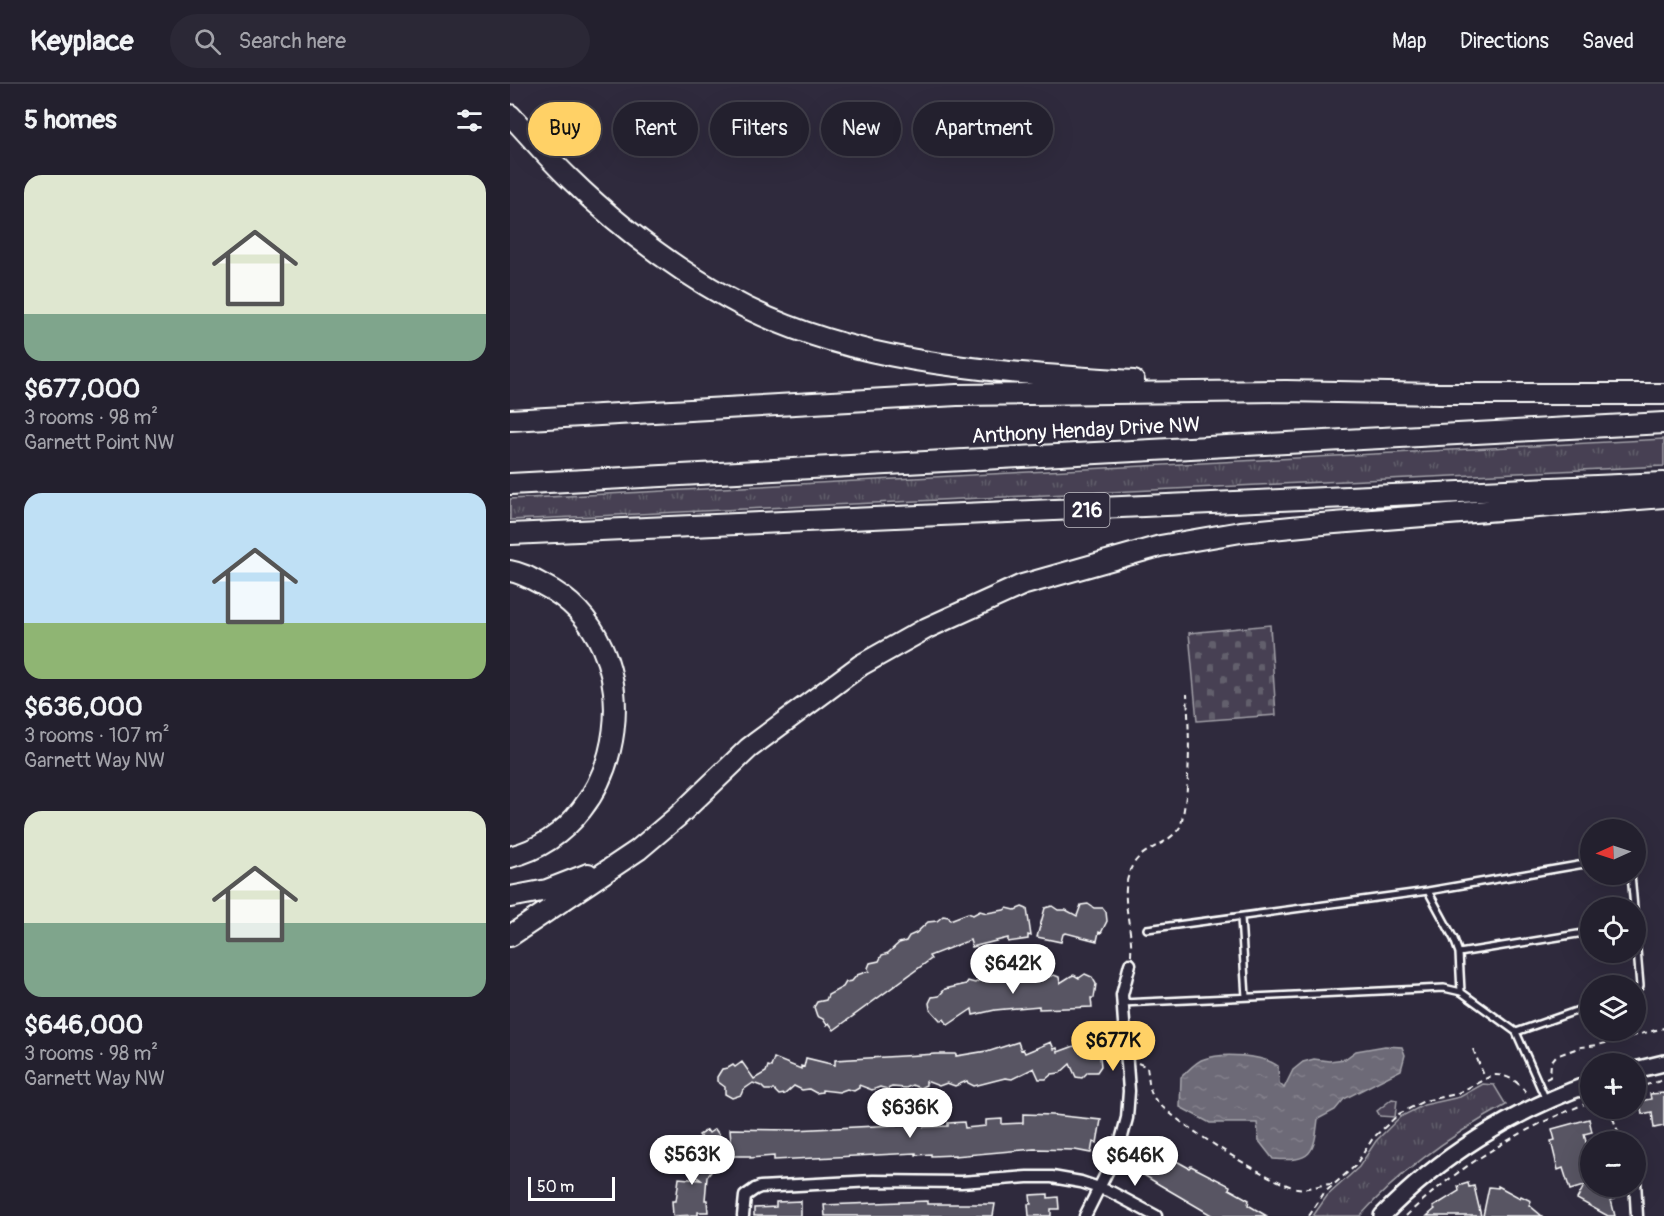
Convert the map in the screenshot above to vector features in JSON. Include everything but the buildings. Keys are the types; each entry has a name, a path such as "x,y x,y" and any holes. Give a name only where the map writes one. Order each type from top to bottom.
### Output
{"highway":[{"path":"510,116 569,178 639,238 688,273 730,299 803,331 898,357 1012,373 1286,390 1440,394 1664,394"},
{"path":"510,420 957,395 1286,390"},
{"name":"Anthony Henday Drive NW","path":"510,484 1664,423"},
{"name":"216","path":"510,534 1664,483"},
{"path":"510,936 638,850 677,817 749,748 861,665 927,628 1022,585 1160,546 1241,532 1664,497"},
{"path":"510,571 519,572 556,591 577,608 593,629 606,657 611,674 615,708 613,735 606,765 587,801 569,823 547,840 521,854 510,856"},
{"path":"510,897 547,890 638,850"}],"main road":[{"path":"1646,1067 1664,1063"},
{"path":"1382,1216 1418,1183 1462,1149 1540,1105 1580,1088"}],"street":[{"path":"1085,1216 1119,1148 1125,1128 1129,1091 1122,1003 1123,988 1130,964"},
{"path":"743,1216 745,1196 754,1189 760,1188 873,1181 976,1182 1040,1177 1063,1179 1099,1188 1124,1198 1156,1216"},
{"path":"1636,1197 1637,1216"}],"lane":[{"path":"1147,929 1428,891 1580,865"},
{"path":"1428,891 1460,953 1461,992"},
{"path":"1241,918 1246,997"},
{"path":"1460,953 1580,934"},
{"path":"1122,1003 1444,988 1461,992 1516,1032 1538,1082 1540,1105"},
{"path":"1516,1032 1580,1010"}],"path":[{"path":"1130,964 1132,943 1126,891 1128,875 1138,857 1169,838 1180,826 1188,788 1187,694"},
{"path":"1538,1082 1550,1077 1551,1062 1556,1056 1581,1047 1598,1045 1664,1028"},
{"path":"1125,1045 1152,1041"},
{"path":"1473,1049 1485,1078"},
{"path":"1127,1063 1144,1064 1147,1067 1150,1091 1163,1107 1185,1125 1232,1155 1275,1179 1297,1188 1334,1184"},
{"path":"1309,1216 1324,1194 1355,1167 1373,1138 1399,1114 1425,1101 1456,1094 1485,1078 1499,1075 1512,1079 1540,1105 1540,1123"},
{"path":"1646,1085 1664,1080"},
{"path":"1406,1216 1438,1186 1502,1143 1540,1123 1580,1106"}],"green space":[{"path":"1664,439 1664,466 510,520 510,499"},
{"path":"1270,625 1276,715 1197,721 1189,633"},
{"path":"1483,1084 1494,1085 1506,1105 1466,1128 1428,1154 1392,1184 1360,1216 1313,1216 1327,1196 1359,1167 1376,1141 1400,1117 1424,1105 1460,1097"},
{"path":"1392,1099 1397,1100 1395,1117 1380,1116 1377,1111"}],"water":[{"path":"1385,1046 1402,1047 1405,1055 1401,1070 1344,1099 1335,1110 1318,1119 1312,1148 1303,1157 1286,1160 1273,1159 1259,1141 1257,1123 1210,1123 1180,1107 1181,1077 1204,1059 1242,1056 1263,1059 1278,1066 1279,1083 1284,1088 1293,1070 1303,1062 1314,1059 1329,1061 1345,1059 1356,1051"}]}
